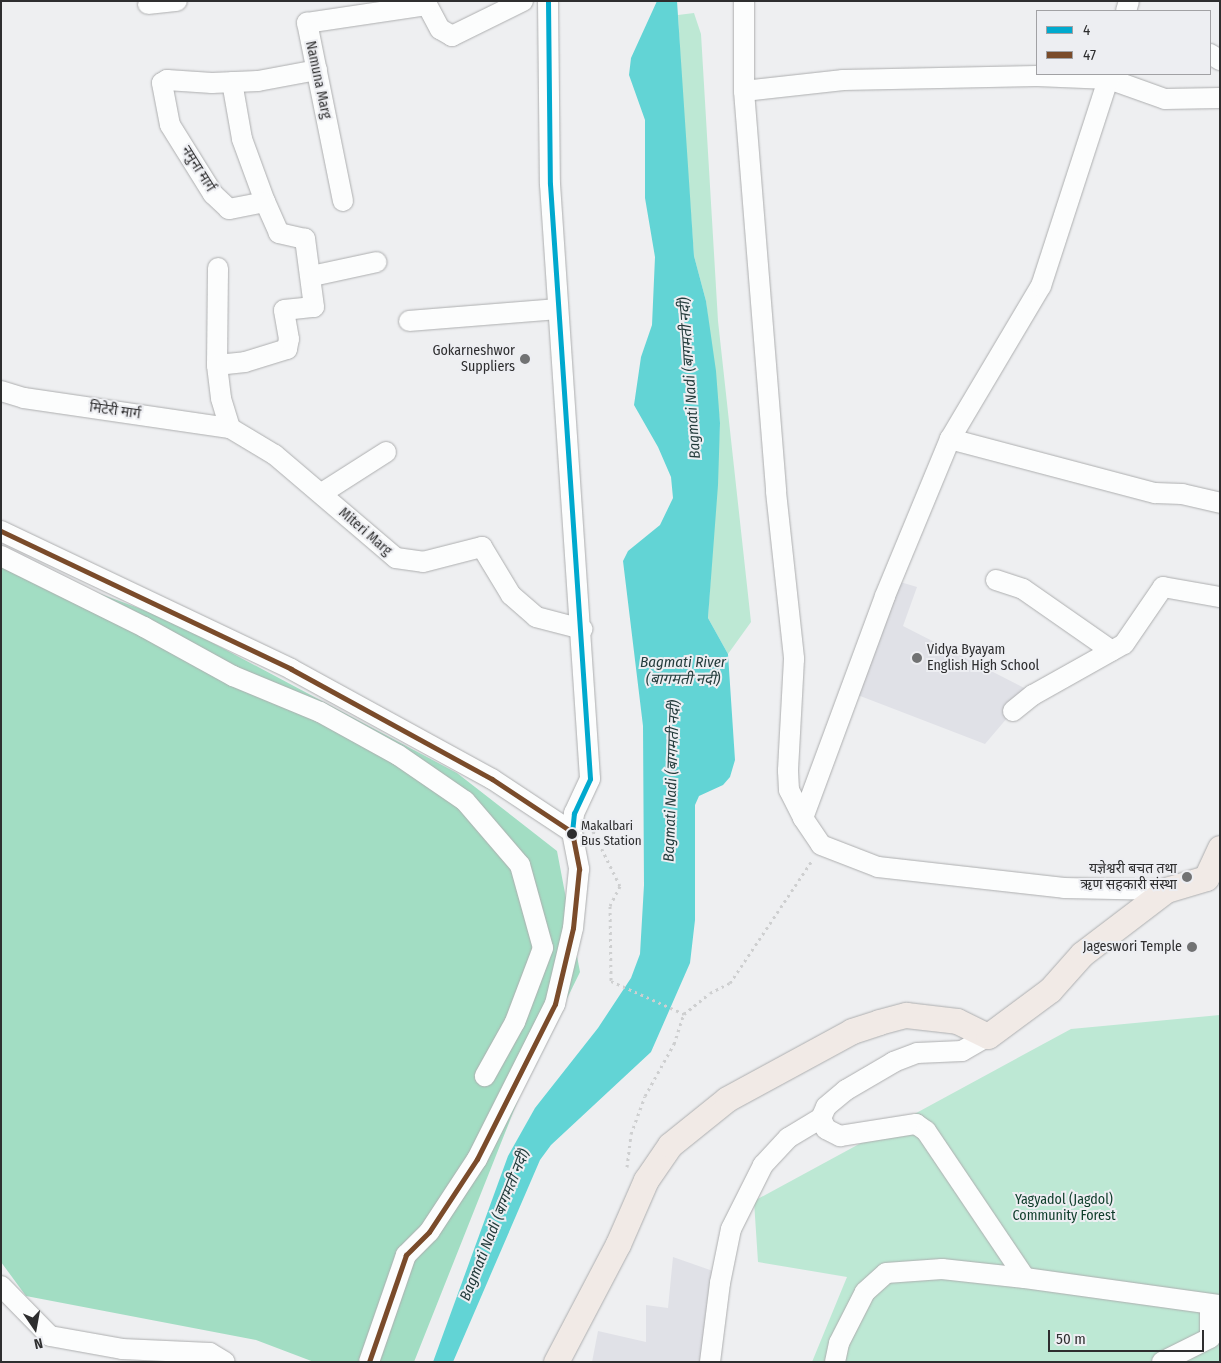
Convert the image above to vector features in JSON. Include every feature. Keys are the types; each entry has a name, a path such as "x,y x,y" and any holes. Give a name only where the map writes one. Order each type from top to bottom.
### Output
{"main road":[{"path":"556,1362 618,1244 646,1180 670,1145 727,1099 852,1031 879,1022 906,1016 957,1021 988,1036 1050,990 1082,954 1166,890 1213,878 1220,848"}],"street":[{"path":"148,4 177,1"},
{"path":"426,3 440,29 452,36 523,1"},
{"path":"369,1362 406,1255 429,1232 477,1159 554,1004 573,928 579,869 573,823 590,779 582,629 550,184 548,1"},
{"path":"744,1 744,91 776,492 794,659 788,771 789,790 803,818 822,845 878,867 1064,888 1166,890"},
{"name":"Namuna Marg","path":"344,201 308,22 426,3"},
{"name":"नमुना मार्ग","path":"265,202 229,209 213,194 170,125 161,88 167,80 232,82 317,70"},
{"path":"744,91 843,80 949,76 1109,77 1165,99 1220,98"},
{"path":"803,818 885,596 950,439 1041,286 1109,77"},
{"path":"218,365 245,362 287,349 289,339 284,310 314,307 312,276 305,239 279,233 265,202 242,139 232,82"},
{"path":"312,276 377,262"},
{"path":"218,268 218,365 221,398 230,428"},
{"path":"409,321 558,309"},
{"name":"मिटेरी मार्ग","path":"1,391 24,398 230,428"},
{"name":"Miteri Marg","path":"230,428 276,455 396,558 423,562 482,547 511,595 536,616 582,629"},
{"path":"950,439 1155,493 1182,494 1220,502"},
{"path":"322,493 386,452"},
{"path":"1,530 291,669 573,823"},
{"path":"1,556 144,627 233,676 320,712 398,755 466,801 520,865 543,948 515,1022 486,1076"},
{"path":"996,580 1023,588 1112,651"},
{"path":"1013,711 1033,695 1124,644 1163,587 1220,597"},
{"path":"710,1362 720,1283 732,1229 763,1165 788,1138 821,1118 826,1107 846,1090 894,1062 917,1053 962,1051 988,1036"},
{"path":"821,1118 826,1129 840,1136 916,1124 926,1131 1026,1278"},
{"path":"835,1362 839,1343 865,1292 886,1273 942,1269 1026,1278 1215,1305 1210,1338 1162,1362"},
{"path":"1,1286 50,1336 122,1348 210,1353 225,1362"}],"path":[{"path":"573,823 598,836 620,886 610,906 611,981 684,1014"},
{"path":"626,1171 630,1134 645,1096 674,1044 684,1014 710,993 730,983 822,845"}],"shaded area":[{"name":"Vidya Byayam English High School","path":"897,581 917,587 903,626 1030,691 985,744 855,694"},
{"path":"673,1257 713,1271 702,1362 592,1362 598,1331 646,1342 646,1305 668,1308"}],"green space":[{"path":"694,13 701,34 718,321 751,622 728,654 708,618 720,423 706,301 694,256 683,109 678,15"},
{"path":"1,546 90,590 168,619 457,773 557,851 580,972 520,1095 414,1362 314,1362 256,1340 26,1296 1,1262"},
{"name":"Yagyadol (Jagdol) Community Forest","path":"1220,1015 1220,1362 812,1362 847,1277 758,1262 754,1201 1071,1029"}],"water":[{"name":"Bagmati River (बागमती नदी)","path":"657,1 677,1 694,256 706,301 716,371 720,423 718,485 708,618 728,654 735,760 730,777 723,785 699,796 695,805 695,920 690,963 651,1052 551,1145 540,1160 453,1362 433,1362 508,1156 535,1108 598,1028 631,978 640,954 644,885 643,726 623,561 628,551 660,525 673,498 671,477 658,447 634,405 641,357 652,325 655,257 645,198 645,120 629,75 631,58"}],"transit line":[{"name":"4","path":"548,1 550,184 590,779 574,813 572,832"},
{"name":"47","path":"1,531 291,669 492,779 572,832 579,869 573,928 555,1004 477,1159 429,1232 406,1255 369,1362"}],"place":[{"name":"Gokarneshwor Suppliers","path":"525,359"},
{"name":"Vidya Byayam English High School","path":"917,658"},
{"name":"Makalbari Bus Station","path":"572,834"},
{"name":"यज्ञेश्वरी बचत तथा ऋण सहकारी संस्था","path":"1187,877"},
{"name":"Jageswori Temple","path":"1192,947"}],"water label":[{"name":"Bagmati Nadi (बागमती नदी)","path":"690,378"},
{"name":"Bagmati Nadi (बागमती नदी)","path":"672,781"},
{"name":"Bagmati Nadi (बागमती नदी)","path":"495,1225"}]}
